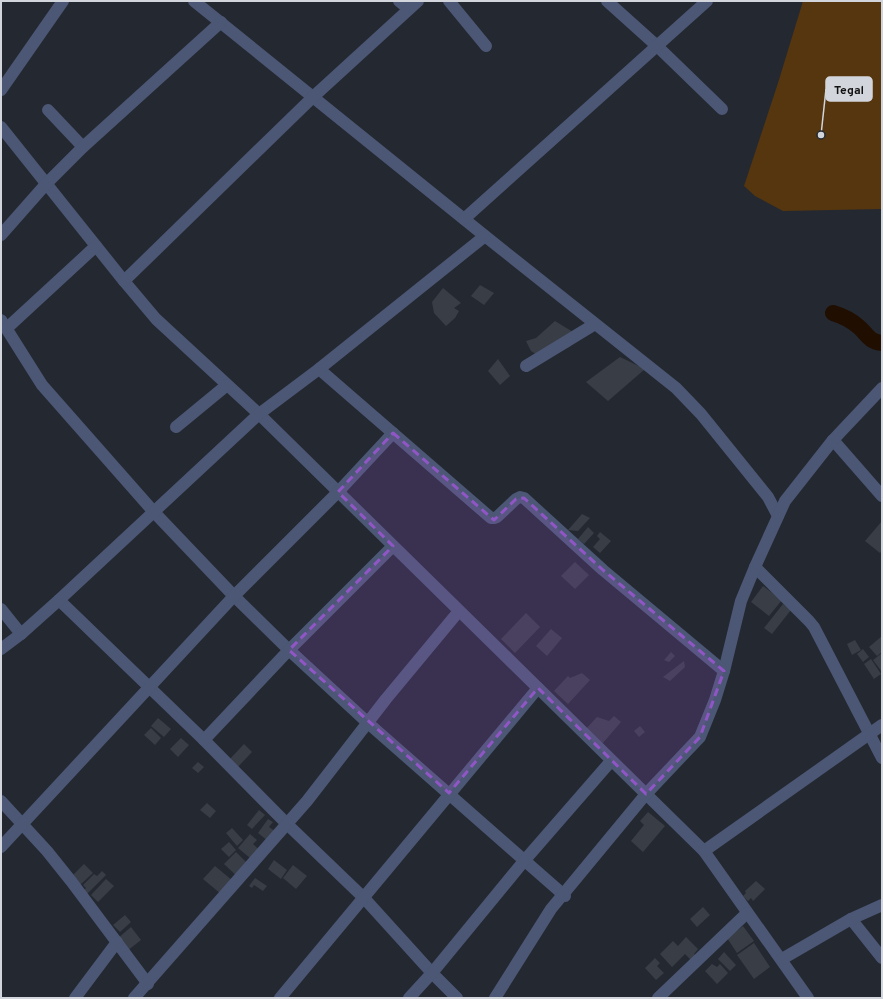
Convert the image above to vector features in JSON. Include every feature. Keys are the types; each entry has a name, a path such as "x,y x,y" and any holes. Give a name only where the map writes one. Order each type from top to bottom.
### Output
{"street":[{"path":"1,90 63,1"},
{"path":"194,1 676,388 696,409 768,497 778,516"},
{"path":"400,1 409,9"},
{"path":"124,281 313,97 418,1"},
{"path":"449,1 486,46"},
{"path":"607,1 657,46 722,109"},
{"path":"464,219 707,1"},
{"path":"1,235 46,184 83,148 221,22"},
{"path":"48,110 83,148"},
{"path":"1,127 156,319 259,414 704,851 747,913 782,959 808,998"},
{"path":"1,649 21,634 59,600 259,414 319,369 485,236"},
{"path":"96,246 4,324 42,385 153,511 234,596 289,650 368,723 564,895"},
{"path":"526,366 595,324"},
{"path":"319,369 491,518 497,516 516,499 520,497 524,498 603,570 724,671"},
{"path":"176,427 228,385"},
{"path":"495,998 551,909 646,794 700,737 713,706 724,671 738,611 755,567 785,501 792,489 833,440 882,388"},
{"path":"1,847 234,596 338,492 393,433"},
{"path":"833,440 882,496"},
{"path":"204,740 289,650 393,546"},
{"path":"755,567 814,627 882,758"},
{"path":"59,600 364,898 432,974 456,998"},
{"path":"1,610 21,634"},
{"path":"134,998 148,984 307,801 459,611"},
{"path":"280,998 364,898 449,793 538,688"},
{"path":"704,851 882,725"},
{"path":"409,998 432,974 524,861 612,761"},
{"path":"1,801 47,851 71,880 148,984"},
{"path":"782,959 851,919 882,905"},
{"path":"658,998 747,913"},
{"path":"851,919 882,958"},
{"path":"75,998 117,942"}],"highlighted area":[{"path":"393,433 494,520 516,499 524,498 603,570 724,671 700,737 646,794 538,688 449,793 289,650 393,546 338,492"}],"shaded area":[{"path":"803,1 882,1 882,209 783,211 755,196 744,186"}],"building":[{"path":"480,285 494,293 484,305 471,296"},
{"path":"443,288 461,303 454,308 459,311 455,318 446,326 434,313 432,302"},
{"path":"555,321 573,332 571,346 545,360 531,351 526,341 536,338"},
{"path":"620,357 645,369 608,401 586,382"},
{"path":"498,359 510,376 500,385 488,371"},
{"path":"582,514 590,518 578,531 568,530"},
{"path":"882,521 882,550 880,553 865,541"},
{"path":"588,527 594,533 584,544 578,539"},
{"path":"600,532 611,541 600,553 593,547 600,539 597,536"},
{"path":"575,562 589,575 575,589 561,576"},
{"path":"763,586 782,600 769,616 751,602"},
{"path":"783,604 791,610 772,634 764,628"},
{"path":"526,613 540,627 515,653 501,639"},
{"path":"551,629 562,638 547,656 536,646"},
{"path":"882,636 882,652 877,656 869,647"},
{"path":"855,640 861,650 852,655 847,644"},
{"path":"863,649 869,657 863,662 857,654"},
{"path":"671,652 675,656 669,662 664,660"},
{"path":"882,653 882,672 873,660"},
{"path":"871,659 881,674 874,679 864,664"},
{"path":"684,661 685,667 670,681 663,677"},
{"path":"582,673 590,680 568,704 554,691 568,676 570,678"},
{"path":"614,716 621,722 602,744 585,730 597,717 609,721"},
{"path":"158,718 171,729 164,737 151,726"},
{"path":"640,726 645,732 639,737 634,731"},
{"path":"151,728 161,738 155,745 144,735"},
{"path":"181,738 189,745 178,757 170,749"},
{"path":"244,744 252,752 236,769 228,761"},
{"path":"198,762 204,767 198,773 192,768"},
{"path":"207,803 216,811 210,818 200,810"},
{"path":"259,810 265,815 252,829 247,825"},
{"path":"648,812 665,826 643,852 631,841 644,825 640,821"},
{"path":"268,819 273,822 269,827 275,831 268,841 258,833"},
{"path":"232,828 243,840 237,846 226,833"},
{"path":"250,834 257,840 253,844 264,854 256,863 238,848"},
{"path":"229,842 236,850 229,857 221,849"},
{"path":"236,852 254,870 242,881 224,864"},
{"path":"274,860 287,870 281,879 268,869"},
{"path":"84,864 93,873 80,885 72,876"},
{"path":"293,865 307,876 296,889 283,878"},
{"path":"215,866 233,881 221,894 203,879"},
{"path":"102,871 106,875 86,895 83,891 86,888 83,885 94,874 97,876"},
{"path":"255,878 267,886 263,891 254,885 252,888 249,886"},
{"path":"106,879 114,886 98,902 91,895"},
{"path":"756,881 765,889 753,901 751,898 748,901 743,896 746,893 745,891"},
{"path":"703,907 710,915 697,927 690,919"},
{"path":"125,915 131,922 120,932 113,925"},
{"path":"743,926 754,941 737,953 727,938"},
{"path":"131,927 141,940 127,951 117,939"},
{"path":"686,937 698,949 694,954 696,956 691,960 685,954 672,967 660,954 673,941 678,946"},
{"path":"754,943 770,967 754,979 737,955"},
{"path":"724,952 736,965 730,971 718,959"},
{"path":"655,958 660,963 657,966 664,973 656,980 645,968"},
{"path":"712,964 717,967 720,964 728,973 717,984 705,971"}],"waterway":[{"path":"833,313 850,320 871,339 882,343"}],"place":[{"name":"Tegal","path":"821,135"}]}
